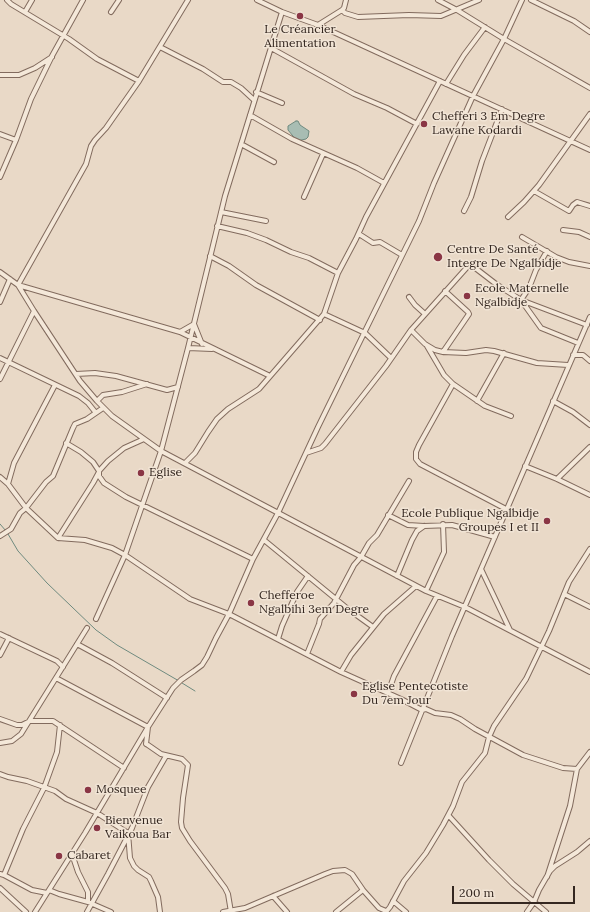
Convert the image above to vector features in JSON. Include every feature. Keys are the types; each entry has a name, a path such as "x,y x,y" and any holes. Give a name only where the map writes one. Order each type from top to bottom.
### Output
{"street":[{"path":"25,12 32,0"},
{"path":"0,177 16,140 31,99 82,0"},
{"path":"111,12 119,0"},
{"path":"18,285 86,164 91,146 106,128 139,81 188,0"},
{"path":"257,0 282,12 318,25 590,150"},
{"path":"318,25 342,10 346,0"},
{"path":"438,0 590,88"},
{"path":"342,10 345,14 349,15 376,17 409,15 441,16 479,0"},
{"path":"35,912 72,854 148,727 177,683 202,665 229,614 253,559 278,513 365,333 419,220 434,182 473,96 504,39 522,0"},
{"path":"531,0 574,21 590,32"},
{"path":"9,1 97,59 139,81"},
{"path":"96,619 125,555 161,451 191,338 217,226 256,92 282,12"},
{"path":"446,84 464,55 485,27"},
{"path":"160,47 204,69 223,82 231,82 241,88 254,100"},
{"path":"271,48 348,91 387,108 417,124"},
{"path":"0,75 19,75 35,68 52,56"},
{"path":"184,463 195,453 208,432 222,414 259,389 320,320 324,314 338,273 359,234 366,217 440,81"},
{"path":"256,92 282,102"},
{"path":"464,211 471,197 482,161 502,109"},
{"path":"508,217 534,191 590,114"},
{"path":"250,115 292,139 357,168 384,183"},
{"path":"0,134 16,140"},
{"path":"241,144 274,162"},
{"path":"304,197 323,154"},
{"path":"534,191 569,211 572,205 577,202 590,206"},
{"path":"221,212 266,221"},
{"path":"217,226 247,233 266,240 291,252 309,258 338,273"},
{"path":"563,230 580,232 590,237"},
{"path":"359,234 373,243 383,243 402,255"},
{"path":"522,237 556,257 569,262 590,266"},
{"path":"521,300 529,288 536,270 547,252"},
{"path":"210,256 229,266 256,285 320,320"},
{"path":"208,262 216,260"},
{"path":"306,453 315,451 325,444 411,330 470,264 496,284 521,300 586,325"},
{"path":"0,272 18,285 180,332 270,376"},
{"path":"0,302 10,279"},
{"path":"18,285 34,312 97,402 112,416 161,451 416,586 465,607 541,648 590,672"},
{"path":"443,352 469,314 445,291"},
{"path":"409,297 425,314"},
{"path":"521,300 541,328 578,343"},
{"path":"0,379 34,312"},
{"path":"324,314 365,333 391,358"},
{"path":"401,763 506,509 590,317"},
{"path":"180,332 194,324"},
{"path":"194,324 202,344"},
{"path":"411,330 425,344 444,375 453,384 492,410 511,416"},
{"path":"425,344 435,350 443,352 466,353 486,350 504,353 537,363 568,365"},
{"path":"188,348 214,349"},
{"path":"477,401 504,353"},
{"path":"573,355 583,355 590,361"},
{"path":"0,358 79,396 88,403 96,413"},
{"path":"76,374 96,373 116,376 167,390 178,387"},
{"path":"97,402 103,395 122,392 147,384"},
{"path":"453,384 419,445 416,452 416,459 420,464 506,509"},
{"path":"8,484 14,463 54,385"},
{"path":"553,401 573,412 590,425"},
{"path":"1,534 10,529 20,513 26,508 46,482 53,476 75,424 103,408"},
{"path":"58,538 99,472 108,461 124,448 144,439"},
{"path":"66,443 93,462 104,483 126,496 218,543 253,559"},
{"path":"557,479 590,447"},
{"path":"525,466 557,479 590,496"},
{"path":"0,477 8,484 26,508 58,538 85,540 112,548 125,555 190,599 229,614 341,672 422,710 426,709 435,713 451,715 460,719 475,729 523,755 563,768 577,769"},
{"path":"307,654 320,618 336,599 354,565 361,557 369,543 377,535 409,481"},
{"path":"388,515 408,524 424,526 443,524 462,527 495,537"},
{"path":"426,591 444,556 443,524"},
{"path":"397,576 417,531 417,525"},
{"path":"417,531 424,526"},
{"path":"264,540 373,627"},
{"path":"222,912 245,908 325,874 345,870 352,874 363,890 380,908 386,912 404,881 426,853 449,816 462,782 485,753 489,737 506,708 524,684 571,578 588,555 590,549"},
{"path":"481,569 510,630"},
{"path":"278,640 282,626 297,592 308,576"},
{"path":"341,672 351,655 373,627 393,606 416,586"},
{"path":"564,594 590,607"},
{"path":"388,693 394,676 437,596"},
{"path":"0,743 16,739 30,722 87,628"},
{"path":"0,634 57,661 63,667"},
{"path":"0,656 9,638"},
{"path":"77,644 112,663 167,698"},
{"path":"56,678 148,727"},
{"path":"0,719 17,725 30,722 53,721 124,768"},
{"path":"60,725 57,752 44,788 2,874 32,890 48,891 90,903 102,910 111,912"},
{"path":"148,727 146,744 157,752 166,756 182,759 188,765 183,798 182,828 225,888 228,894 231,911"},
{"path":"547,877 570,806 577,769 590,752"},
{"path":"87,912 90,903 108,874 128,833 132,828 148,787 166,756"},
{"path":"0,774 27,781 55,791 66,799 97,813 128,833"},
{"path":"449,816 490,860 546,912"},
{"path":"128,833 130,858 134,866 149,877 158,897 160,912"},
{"path":"528,912 539,890 555,866 577,852 590,841"},
{"path":"72,854 78,872 88,892 90,903"},
{"path":"0,888 26,912"},
{"path":"336,912 363,890"},
{"path":"273,896 288,912"},
{"path":"393,901 406,912"}],"shaded area":[{"path":"298,121 300,125 309,131 306,139 297,141 288,130 288,126"}],"waterway":[{"path":"0,524 6,531"},
{"path":"8,534 18,551 47,583 96,630 117,645 179,681"},
{"path":"182,683 195,691"}],"place":[{"name":"Le Créancier Alimentation","path":"300,16"},
{"name":"Chefferi 3 Em Degre Lawane Kodardi","path":"424,124"},
{"name":"Centre De Santé Integre De Ngalbidje","path":"438,257"},
{"name":"Ecole Maternelle Ngalbidje","path":"467,296"},
{"name":"Eglise","path":"141,473"},
{"name":"Ecole Publique Ngalbidje Groupes I et II","path":"547,521"},
{"name":"Chefferoe Ngalbihi 3em Degre","path":"251,603"},
{"name":"Eglise Pentecotiste Du 7em Jour","path":"354,694"},
{"name":"Mosquee","path":"88,790"},
{"name":"Bienvenue Vaikoua Bar","path":"97,828"},
{"name":"Cabaret","path":"59,856"}]}
